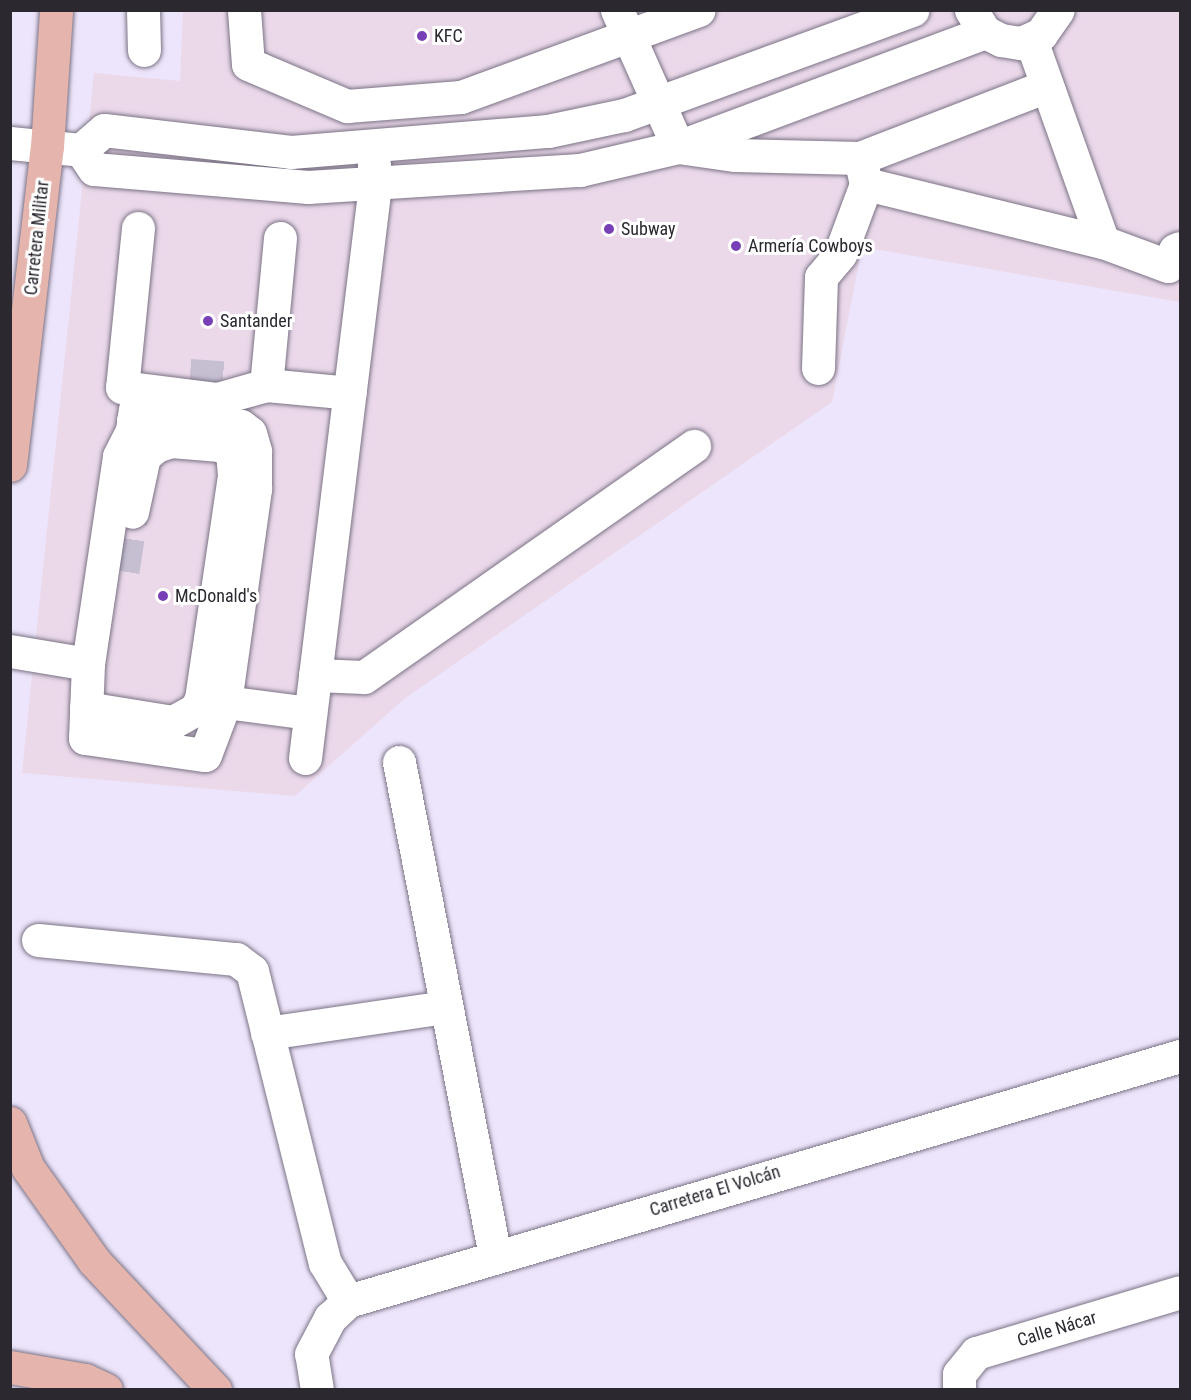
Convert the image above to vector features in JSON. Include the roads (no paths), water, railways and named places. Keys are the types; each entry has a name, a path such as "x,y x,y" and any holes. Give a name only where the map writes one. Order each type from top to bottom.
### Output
{"main road":[{"name":"Carretera Militar","path":"10,465 47,147 56,10"},
{"path":"10,1123 28,1168 94,1261 214,1389"},
{"path":"10,1367 85,1380 106,1389"}],"street":[{"path":"143,10 144,50"},
{"path":"244,10 248,64 347,106 461,97 622,24 699,10"},
{"path":"10,143 81,150 104,130 291,152 548,131 593,123 657,103 912,10"},
{"path":"81,150 94,169 308,187 375,185 580,170 678,147 978,21 1010,42 1031,40 1051,26 1058,10"},
{"path":"622,24 678,147"},
{"path":"1031,40 1102,242"},
{"path":"818,368 821,277 840,254 863,171 1047,86"},
{"path":"305,758 375,185 373,147"},
{"path":"678,147 863,171 1176,263"},
{"path":"138,228 122,387 142,401 241,426 250,433 255,451 255,489 225,702 205,755 85,738 89,648 119,456 142,401 174,379 190,375"},
{"path":"248,384 280,238"},
{"path":"142,401 217,399 248,384 350,393"},
{"path":"86,708 173,722 195,710 201,699 236,461 232,452 220,445 171,441 156,446 144,456 132,512"},
{"path":"315,675 364,677 694,446"},
{"path":"89,648 118,599 123,571"},
{"path":"10,651 89,648"},
{"path":"225,702 310,713"},
{"path":"399,762 495,1256"},
{"path":"38,940 236,959 252,971 325,1263 348,1301"},
{"path":"267,1033 446,1007"},
{"name":"Carretera El Volcán","path":"317,1389 311,1354 330,1318 348,1301 1180,1056"},
{"name":"Calle Nácar","path":"959,1389 958,1374 976,1353 1180,1292"}],"tunnel":[{"path":"190,375 229,378"},
{"path":"123,571 132,512"}],"place":[{"name":"KFC","path":"422,36"},
{"name":"Subway","path":"609,229"},
{"name":"Armería Cowboys","path":"736,246"},
{"name":"Santander","path":"208,321"},
{"name":"McDonald's","path":"163,596"}]}
